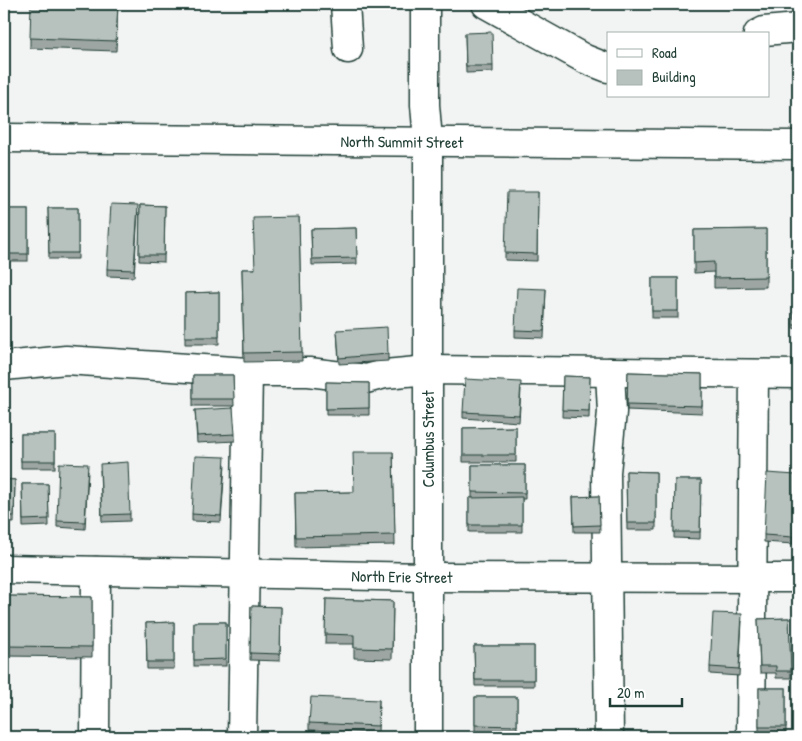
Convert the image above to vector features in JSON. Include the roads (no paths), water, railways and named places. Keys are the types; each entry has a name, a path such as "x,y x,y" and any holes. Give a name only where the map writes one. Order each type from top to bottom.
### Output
{"street":[{"path":"345,4 348,49"},
{"name":"Columbus Street","path":"425,4 425,105 428,140 428,737"},
{"path":"486,4 585,59 607,68"},
{"path":"762,32 798,28"},
{"name":"North Summit Street","path":"4,138 428,140 798,145"},
{"path":"4,366 66,360 248,372 309,372 366,379 385,374 428,370 798,374"},
{"path":"242,737 248,372"},
{"path":"609,737 609,577 606,472 612,412 610,372"},
{"path":"751,737 754,374"},
{"name":"North Erie Street","path":"4,569 428,577 798,578"},
{"path":"95,737 96,571"}]}
